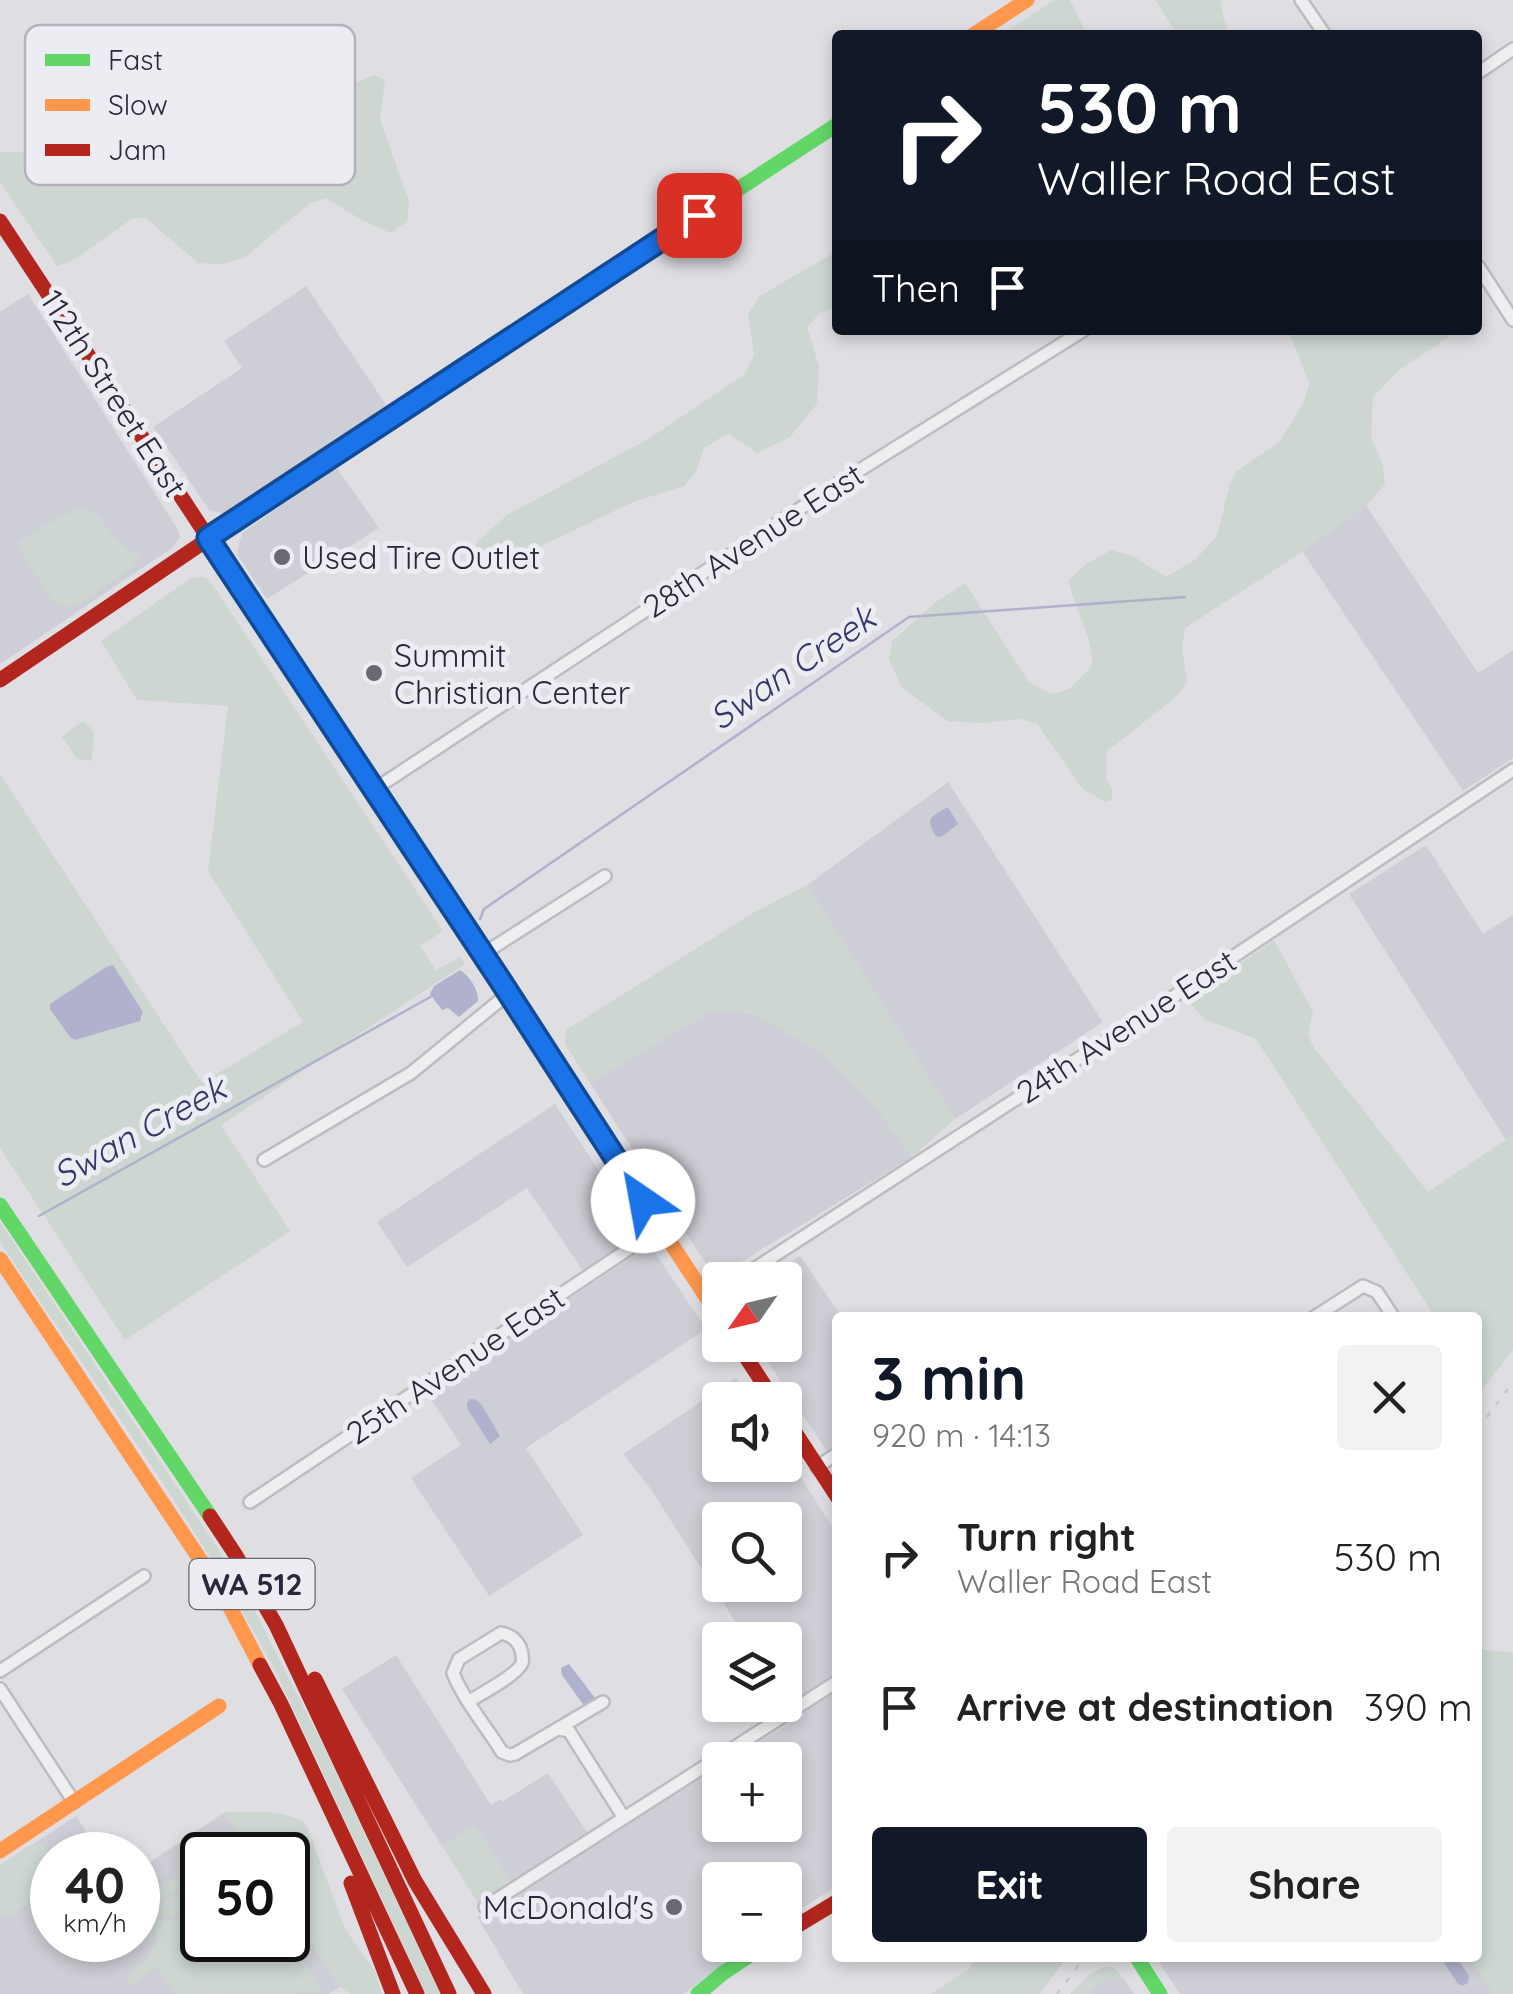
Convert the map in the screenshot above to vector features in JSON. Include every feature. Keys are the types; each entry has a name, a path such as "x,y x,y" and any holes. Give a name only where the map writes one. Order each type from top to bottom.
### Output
{"main road":[{"path":"981,30 1026,0"},
{"path":"0,680 208,538 832,128"},
{"name":"112th Street East","path":"0,221 660,1228 702,1280"},
{"name":"WA 512","path":"0,1205 235,1554 276,1625 449,1994"},
{"name":"WA 512","path":"0,1259 206,1566 282,1704 417,1994"},
{"path":"802,1444 832,1489"},
{"path":"235,1554 271,1598 415,1880 484,1994"},
{"path":"282,1704 392,1994"},
{"path":"0,1851 220,1706"},
{"path":"802,1923 832,1905"},
{"path":"698,1994 740,1962"},
{"path":"1140,1962 1160,1994"}],"street":[{"path":"1301,0 1321,30"},
{"path":"1482,69 1513,49"},
{"path":"1482,272 1513,320"},
{"name":"28th Avenue East","path":"375,789 840,483 1076,335"},
{"name":"24th Avenue East","path":"765,1262 1513,770"},
{"path":"483,954 604,876"},
{"path":"264,1160 411,1074 509,993"},
{"name":"25th Avenue East","path":"250,1502 660,1228"},
{"path":"1322,1312 1358,1288 1377,1292 1390,1312"},
{"path":"817,1467 832,1457"},
{"path":"0,1671 144,1576"},
{"path":"469,1701 521,1664 518,1643 508,1634 497,1634 459,1660 454,1678 502,1752 506,1754 514,1754 551,1730 568,1731 624,1818"},
{"path":"485,1907 832,1685"},
{"path":"0,1689 74,1802"},
{"path":"559,1729 604,1702"}],"shaded area":[{"path":"1054,0 1070,0 1084,30 1009,30"},
{"path":"1155,0 1220,0 1227,30 1175,30"},
{"path":"374,75 385,80 380,119 409,201 407,222 390,233 326,198 309,204 244,258 221,264 198,263 146,218 133,218 74,260 57,266 0,182 0,152 25,152 25,185 355,185 355,81"},
{"path":"832,254 832,309 821,312 807,327 819,366 817,404 790,437 757,453 728,433 704,448 696,472 684,486 633,502 539,547 495,563 477,560 476,543 507,515 650,438 745,374 754,355 748,314 760,296"},
{"path":"306,286 387,406 225,514 209,510 153,427 242,368 224,341"},
{"path":"28,294 180,537 172,548 0,664 0,312"},
{"path":"1290,335 1452,335 1398,371 1373,397 1371,437 1383,466 1385,484 1366,506 1185,628 1182,648 1187,682 1175,698 1107,751 1106,778 1112,800 1105,802 1083,789 1037,724 1021,719 948,721 902,688 889,659 892,641 936,602 965,583 1029,682 1051,694 1069,689 1092,666 1092,654 1069,580 1111,550 1133,556 1166,577 1196,559 1217,536 1236,472 1280,441 1304,402 1309,383"},
{"path":"336,467 379,528 267,599 237,554 242,533"},
{"path":"1361,498 1478,673 1513,650 1513,758 1463,791 1296,542"},
{"path":"78,508 99,517 119,541 139,556 134,566 75,606 63,606 54,602 19,549 20,542"},
{"path":"191,578 208,579 218,593 443,931 420,946 436,970 460,957 465,964 221,1125 290,1231 125,1340 0,1148 0,774 202,1083 303,1022 208,871 228,706 137,700 101,641","holes":["113,966 143,1012 139,1021 75,1040 51,1004"]},
{"path":"83,721 94,731 92,761 77,759 62,737"},
{"path":"948,782 1103,1022 955,1119 807,885"},
{"path":"1426,845 1483,934 1513,915 1513,1135 1506,1140 1349,894"},
{"path":"807,885 955,1119 912,1157 873,1103 823,1053 753,1014 711,1011 590,1083 565,1044 566,1030 753,913"},
{"path":"1274,940 1313,1012 1308,1035 1314,1048 1428,1192 1513,1135 1513,1350 1482,1390 1482,1312 1432,1312 1256,1039 1204,1019 1187,1000"},
{"path":"711,1011 753,1014 823,1053 873,1103 912,1157 741,1262 705,1262 590,1083"},
{"path":"555,1104 640,1233 583,1271 527,1188 407,1267 377,1222"},
{"path":"0,1222 252,1605 326,1751 440,1994 426,1994 275,1670 244,1615 143,1453 0,1242"},
{"path":"650,1245 702,1323 702,1332 526,1448 583,1535 489,1596 411,1478 461,1445 427,1393"},
{"path":"800,1256 839,1312 832,1312 832,1459 802,1414 802,1382 781,1382 768,1362 802,1362 802,1262 791,1262"},
{"path":"702,1401 702,1482 802,1479 832,1526 832,1889 802,1908 802,1862 702,1862 702,1962 724,1962 684,1994 523,1994 477,1917 702,1778 702,1842 802,1842 802,1742 759,1742 791,1722 802,1722 802,1622 736,1622 723,1602 802,1602 802,1502 702,1502 702,1569 650,1488 623,1454"},
{"path":"1482,1649 1513,1653 1513,1994 1494,1994 1472,1962 1482,1962"},
{"path":"396,1655 491,1805 548,1773 588,1834 511,1883 475,1826 442,1846 342,1689"},
{"path":"225,1812 238,1832 195,1832"},
{"path":"225,1812 280,1813 299,1820 309,1832 238,1832"},
{"path":"76,1816 86,1832 52,1832"},
{"path":"474,1825 511,1883 478,1903 442,1846"},
{"path":"310,1834 345,1929 376,1972 382,1994 350,1994 340,1987 310,1941"},
{"path":"180,1842 180,1962 310,1962 310,1941 340,1987 329,1994 0,1994 0,1866 30,1846 30,1962 160,1962 160,1855"},
{"path":"29,1846 30,1902 9,1916 0,1916 0,1865"},
{"path":"180,1874 180,1891 160,1901 160,1887"},
{"path":"180,1893 180,1914 175,1918 164,1916 163,1902"},
{"path":"180,1916 180,1962 304,1962 324,1993 176,1994 157,1967 130,1985 126,1979 143,1962 160,1962 160,1921"},
{"path":"974,1962 1063,1962 1040,1994 931,1994"},
{"path":"1159,1962 1472,1962 1494,1994 1180,1994"},
{"path":"1113,1967 1125,1980 1104,1981 1088,1994 1070,1994 1091,1973"},
{"path":"1109,1978 1125,1980 1134,1994 1088,1994 1097,1983"}],"water":[{"path":"948,807 958,824 941,837 936,836 930,821"},
{"path":"113,965 143,1012 140,1021 75,1040 50,1004"},
{"path":"460,970 473,983 478,1001 459,1017 448,1008 442,1010 430,994 434,986"},
{"path":"470,1399 481,1404 500,1436 490,1444 467,1408"},
{"path":"569,1664 595,1698 594,1702 586,1706 582,1703 562,1675 561,1668"},
{"path":"1444,1962 1460,1962 1469,1976 1468,1983 1458,1984"}],"waterway":[{"name":"Swan Creek","path":"480,919 484,909 909,617 1185,597"},
{"name":"Swan Creek","path":"39,1216 432,996"}],"railway":[{"path":"1482,1424 1513,1382"},
{"path":"1057,1994 1081,1962"}],"traffic: fast":[{"path":"571,298 832,128"},
{"path":"293,667 511,1000"},
{"path":"0,1205 210,1516"},
{"path":"698,1994 740,1962"},
{"path":"1140,1962 1160,1994"}],"traffic: slow":[{"path":"981,30 1027,0"},
{"path":"511,1000 702,1291"},
{"path":"0,1259 223,1594 260,1665"},
{"path":"0,1851 219,1706"}],"traffic: jam":[{"path":"0,221 293,667"},
{"path":"0,680 571,298"},
{"path":"749,1362 762,1382"},
{"path":"802,1443 832,1489"},
{"path":"210,1516 276,1625 449,1994"},
{"path":"260,1665 417,1994"},
{"path":"315,1679 415,1881 484,1994"},
{"path":"351,1883 393,1994"},
{"path":"802,1923 832,1905"}],"place":[{"name":"Used Tire Outlet","path":"282,557"},
{"name":"Summit Christian Center","path":"374,673"},
{"name":"McDonald's","path":"674,1907"}],"route":[{"path":"643,1201 208,538 699,215"}]}
